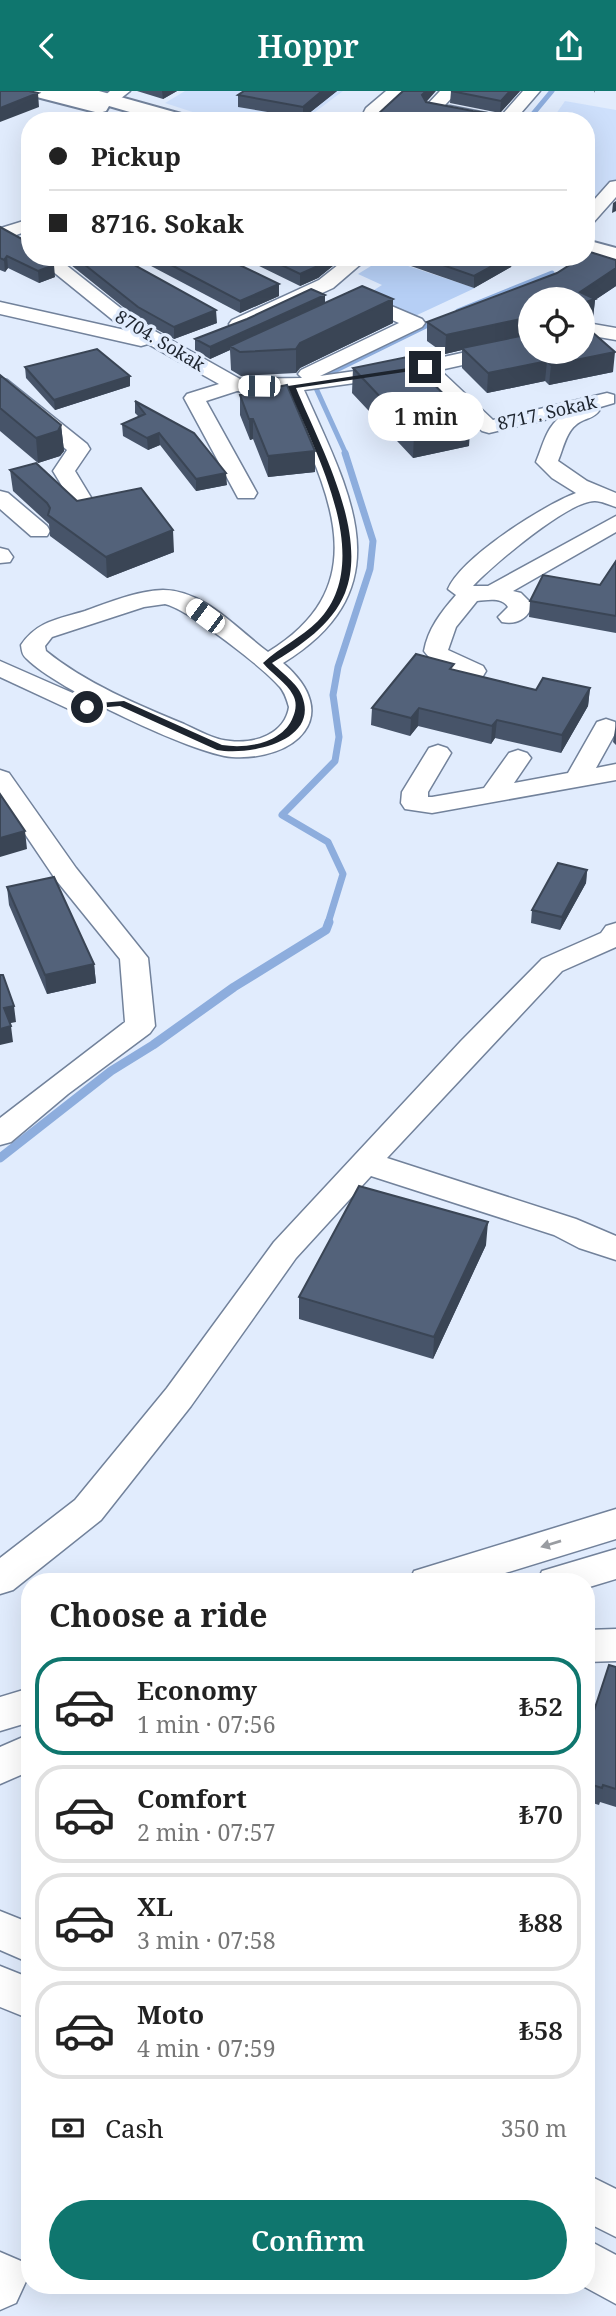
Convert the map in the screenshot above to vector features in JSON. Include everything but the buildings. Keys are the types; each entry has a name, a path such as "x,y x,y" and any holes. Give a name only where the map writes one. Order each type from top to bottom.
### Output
{"highway":[{"path":"36,91 112,112"},
{"path":"76,91 115,95 161,112"},
{"path":"595,236 616,241"},
{"path":"595,249 616,255"}],"street":[{"path":"372,112 396,91"},
{"path":"450,91 432,108 454,112"},
{"path":"512,112 532,91"},
{"path":"595,210 616,186"},
{"path":"4,230 21,240"},
{"name":"8704. Sokak","path":"55,266 130,325 236,385 287,386 425,367 518,347"},
{"path":"66,275 88,266"},
{"path":"227,325 326,284 349,266"},
{"path":"276,284 298,295"},
{"path":"267,663 296,645 323,621 340,594 348,567 341,507 287,386 415,323 326,284"},
{"path":"338,311 362,300"},
{"path":"0,308 131,337 171,350 194,341"},
{"path":"595,330 616,334"},
{"path":"93,351 131,337"},
{"path":"209,370 232,359"},
{"name":"8717. Sokak","path":"425,367 489,426 612,396"},
{"path":"0,384 79,449 64,471 87,509"},
{"path":"236,385 194,398 246,493"},
{"path":"612,396 593,410 570,419 557,431 547,462 553,471 600,497 616,500"},
{"path":"510,617 519,610 520,604 513,599 460,589 463,582 521,531 545,514 594,493"},
{"path":"0,498 39,531"},
{"path":"474,671 442,658 436,651 439,638 449,620 482,593 616,523"},
{"path":"164,597 185,601 267,663 293,687 301,709 293,730 265,746 243,750 220,748 81,685 47,665 34,653 35,640 44,632 141,600 164,597"},
{"path":"0,668 77,705 99,708 121,703"},
{"path":"577,779 606,727"},
{"path":"438,753 415,792 414,803 432,805 616,772"},
{"path":"492,795 518,758"},
{"path":"0,778 66,874 134,958 141,1026 57,1087 0,1134"},
{"path":"0,1579 88,1510 178,1397 285,1250 471,1048 552,965 614,937"},
{"path":"367,1163 565,1227 590,1240 616,1248"},
{"path":"457,1573 616,1524"},
{"path":"586,1573 616,1564"},
{"path":"595,1646 616,1645"},
{"path":"0,1714 21,1708"},
{"path":"0,1767 21,1756"},
{"path":"0,1930 21,1939"},
{"path":"0,1986 21,1996"},
{"path":"595,2201 616,2214"},
{"path":"595,2268 616,2281"},
{"path":"0,2275 5,2277 0,2287"}],"shaded area":[{"path":"185,91 343,91 315,112 192,112 165,103"},
{"path":"565,101 616,110 616,179 595,203 595,112 557,112"},
{"path":"371,266 408,266 475,288 415,316 366,295 382,285 358,274"}],"waterway":[{"path":"534,112 552,91"},
{"path":"458,311 552,273"},
{"path":"316,380 436,321"},
{"path":"315,386 346,454"},
{"path":"328,923 343,874 328,842 282,815 335,761 339,737 333,695 338,667 370,569 373,541 345,453"},
{"path":"0,1158 111,1071 153,1045 234,987 326,930 329,922"}],"route":[{"path":"87,707 99,708 121,703 220,748 231,750 265,746 277,742 293,730 300,716 300,701 293,687 267,663 296,645 323,621 340,594 348,567 341,507 292,386 425,367"}]}
